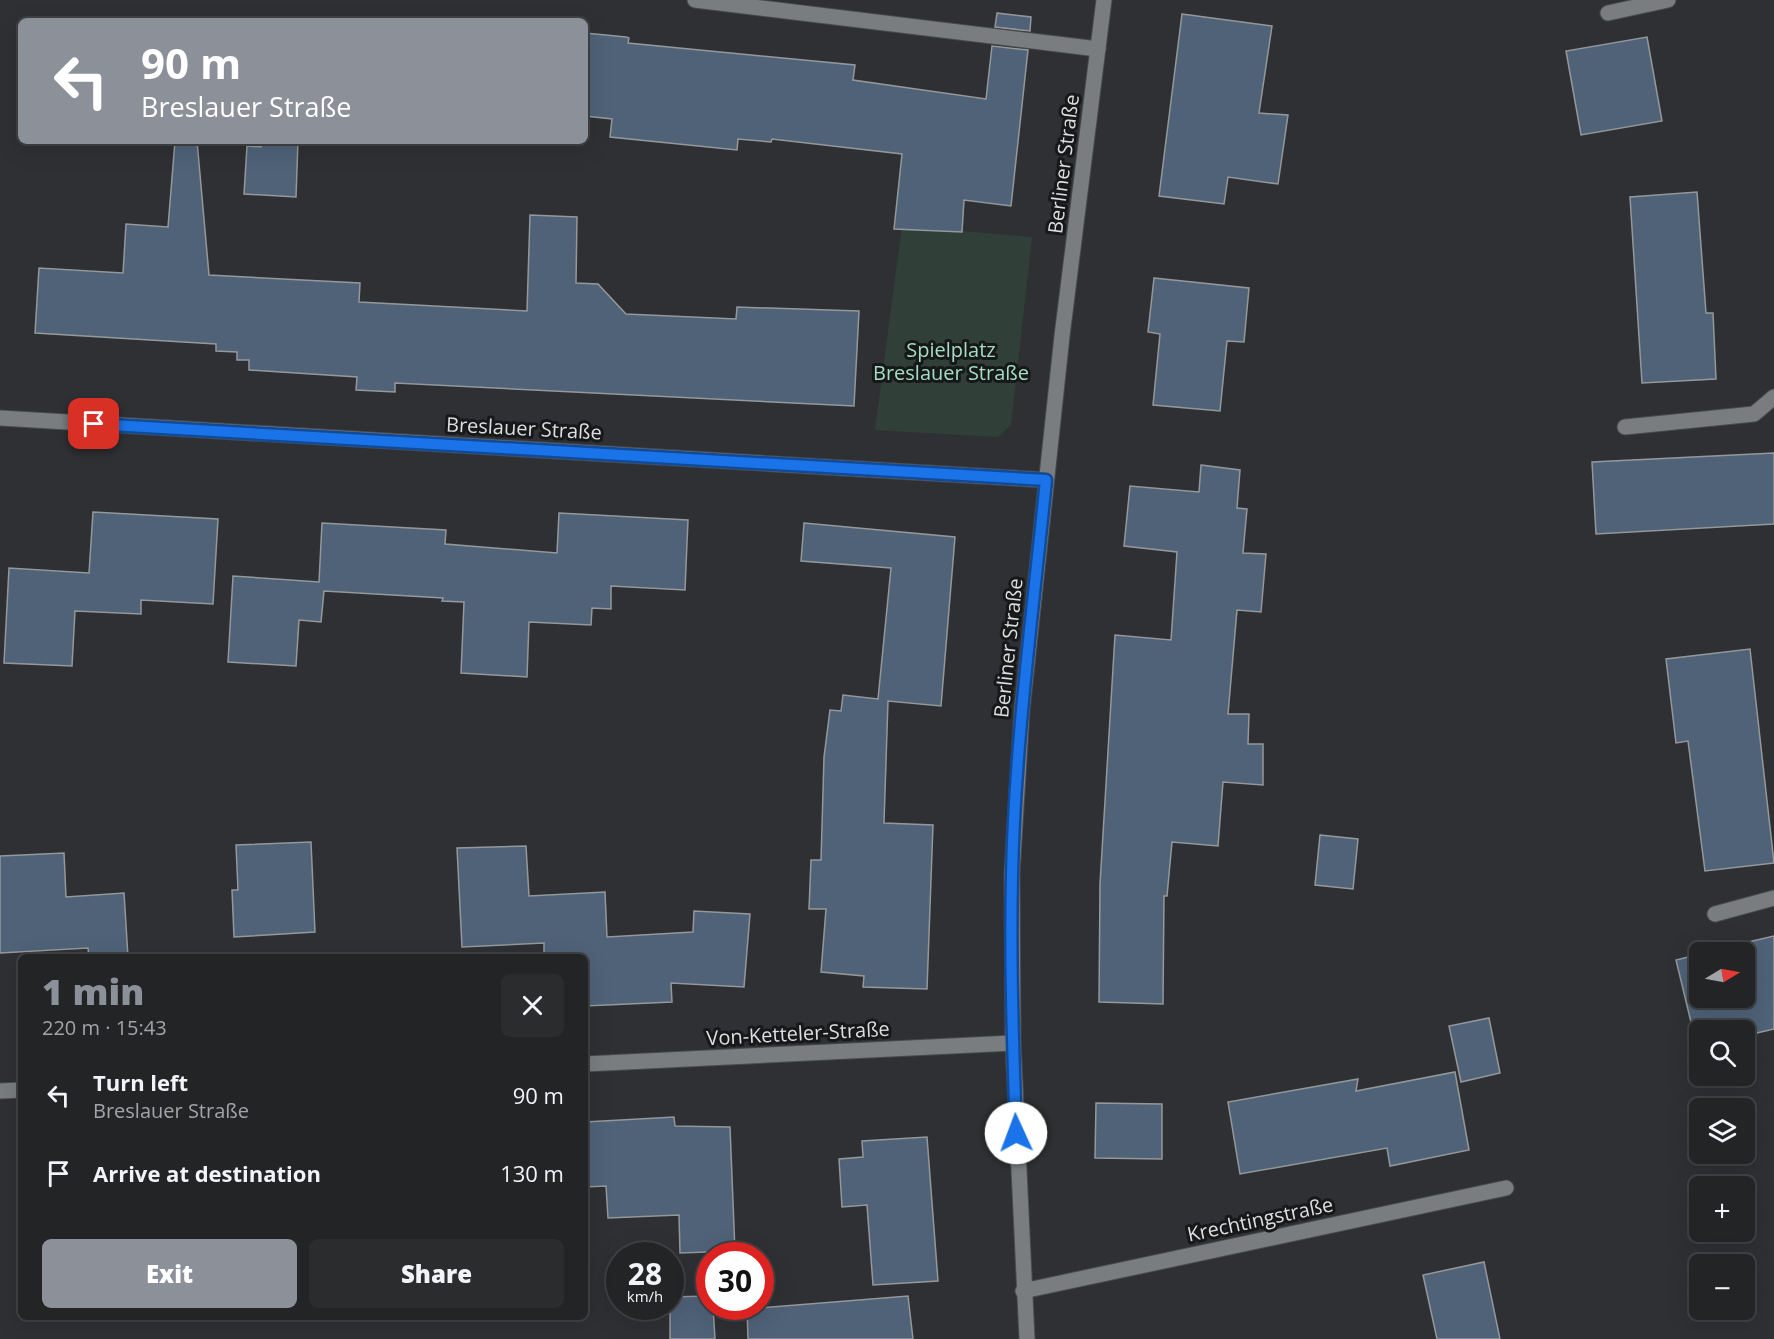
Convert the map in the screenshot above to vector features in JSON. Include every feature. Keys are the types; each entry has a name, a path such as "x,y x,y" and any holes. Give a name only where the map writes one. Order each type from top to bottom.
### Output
{"street":[{"path":"694,0 1098,49"},
{"name":"Berliner Straße","path":"1027,1339 1013,1043 1012,873 1022,710 1046,480 1104,0"},
{"path":"1608,13 1668,0"},
{"path":"1625,427 1754,414 1774,397"},
{"name":"Breslauer Straße","path":"0,418 1046,480"},
{"path":"1715,914 1774,898"},
{"name":"Von-Ketteler-Straße","path":"588,1064 1013,1043"},
{"path":"0,1091 18,1090"},
{"name":"Krechtingstraße","path":"1023,1291 1506,1188"}],"green space":[{"name":"Spielplatz Breslauer Straße","path":"902,226 1032,237 1011,425 998,437 875,430"}],"building":[{"path":"997,13 1031,17 1030,31 995,27"},
{"path":"1182,14 1272,26 1259,113 1288,115 1278,184 1228,177 1224,204 1159,196"},
{"path":"588,33 626,37 629,38 628,43 855,65 853,80 986,99 992,46 1028,50 1011,206 964,200 962,232 894,229 902,154 772,139 771,142 738,139 737,150 610,137 612,119 588,116"},
{"path":"1647,37 1662,121 1581,135 1566,51"},
{"path":"175,144 197,144 209,275 360,283 359,302 527,311 530,215 577,217 576,283 598,284 626,314 736,319 737,307 859,311 854,406 395,383 395,392 356,390 357,377 249,370 249,360 237,360 237,352 216,351 216,344 35,333 39,268 123,273 126,224 168,227"},
{"path":"261,144 298,144 296,197 244,194 247,146 261,147"},
{"path":"1697,192 1706,313 1713,313 1716,379 1642,383 1630,197"},
{"path":"1154,278 1249,288 1244,342 1227,341 1220,411 1153,405 1160,334 1148,332"},
{"path":"1774,453 1774,524 1596,534 1592,462"},
{"path":"1201,465 1240,470 1237,508 1247,509 1243,553 1266,554 1261,612 1237,610 1228,714 1249,714 1248,744 1263,744 1263,785 1223,782 1218,846 1172,842 1167,896 1164,896 1163,1004 1099,1002 1100,884 1115,635 1171,640 1177,552 1124,546 1130,486 1199,492"},
{"path":"93,512 218,519 213,604 141,600 141,614 75,611 72,666 4,663 9,568 89,573"},
{"path":"559,513 688,520 685,590 611,586 611,609 592,608 591,625 529,622 527,677 461,673 464,602 442,601 443,598 324,591 321,622 299,620 296,666 228,662 233,576 319,582 322,523 446,530 445,544 557,553"},
{"path":"804,523 955,537 941,706 888,701 884,823 933,825 927,989 863,987 864,976 821,972 826,909 809,909 811,860 821,860 824,757 830,710 841,711 843,695 878,699 891,568 801,561"},
{"path":"1750,649 1774,863 1705,871 1688,741 1676,743 1666,659"},
{"path":"1320,835 1358,839 1353,889 1315,885"},
{"path":"311,842 315,932 234,937 232,890 238,890 236,845"},
{"path":"526,846 529,896 605,892 607,937 693,932 694,911 750,914 744,987 671,983 672,1002 588,1006 588,954 544,954 544,943 462,947 457,848"},
{"path":"64,853 66,897 124,893 128,954 89,954 88,948 0,953 0,856"},
{"path":"1774,936 1774,1029 1755,1033 1755,1020 1690,1020 1676,960 1689,957 1689,1008 1755,1008 1755,942 1748,942"},
{"path":"1489,1018 1500,1073 1461,1082 1449,1026"},
{"path":"1455,1072 1469,1150 1390,1166 1387,1148 1240,1174 1228,1102 1358,1079 1356,1091"},
{"path":"1096,1103 1162,1104 1162,1159 1095,1158"},
{"path":"674,1117 675,1126 730,1127 735,1242 696,1242 696,1252 684,1253 684,1242 680,1242 679,1215 608,1218 606,1186 588,1187 588,1122"},
{"path":"927,1137 938,1281 873,1285 867,1205 842,1207 839,1159 863,1157 862,1141"},
{"path":"1484,1262 1500,1339 1437,1339 1423,1275"},
{"path":"696,1296 696,1320 714,1320 715,1339 670,1339 670,1320 684,1320 684,1297"},
{"path":"908,1296 913,1339 748,1339 747,1320 774,1320 774,1307"}],"route":[{"path":"94,424 1046,480 1022,710 1012,873 1016,1133"}]}
